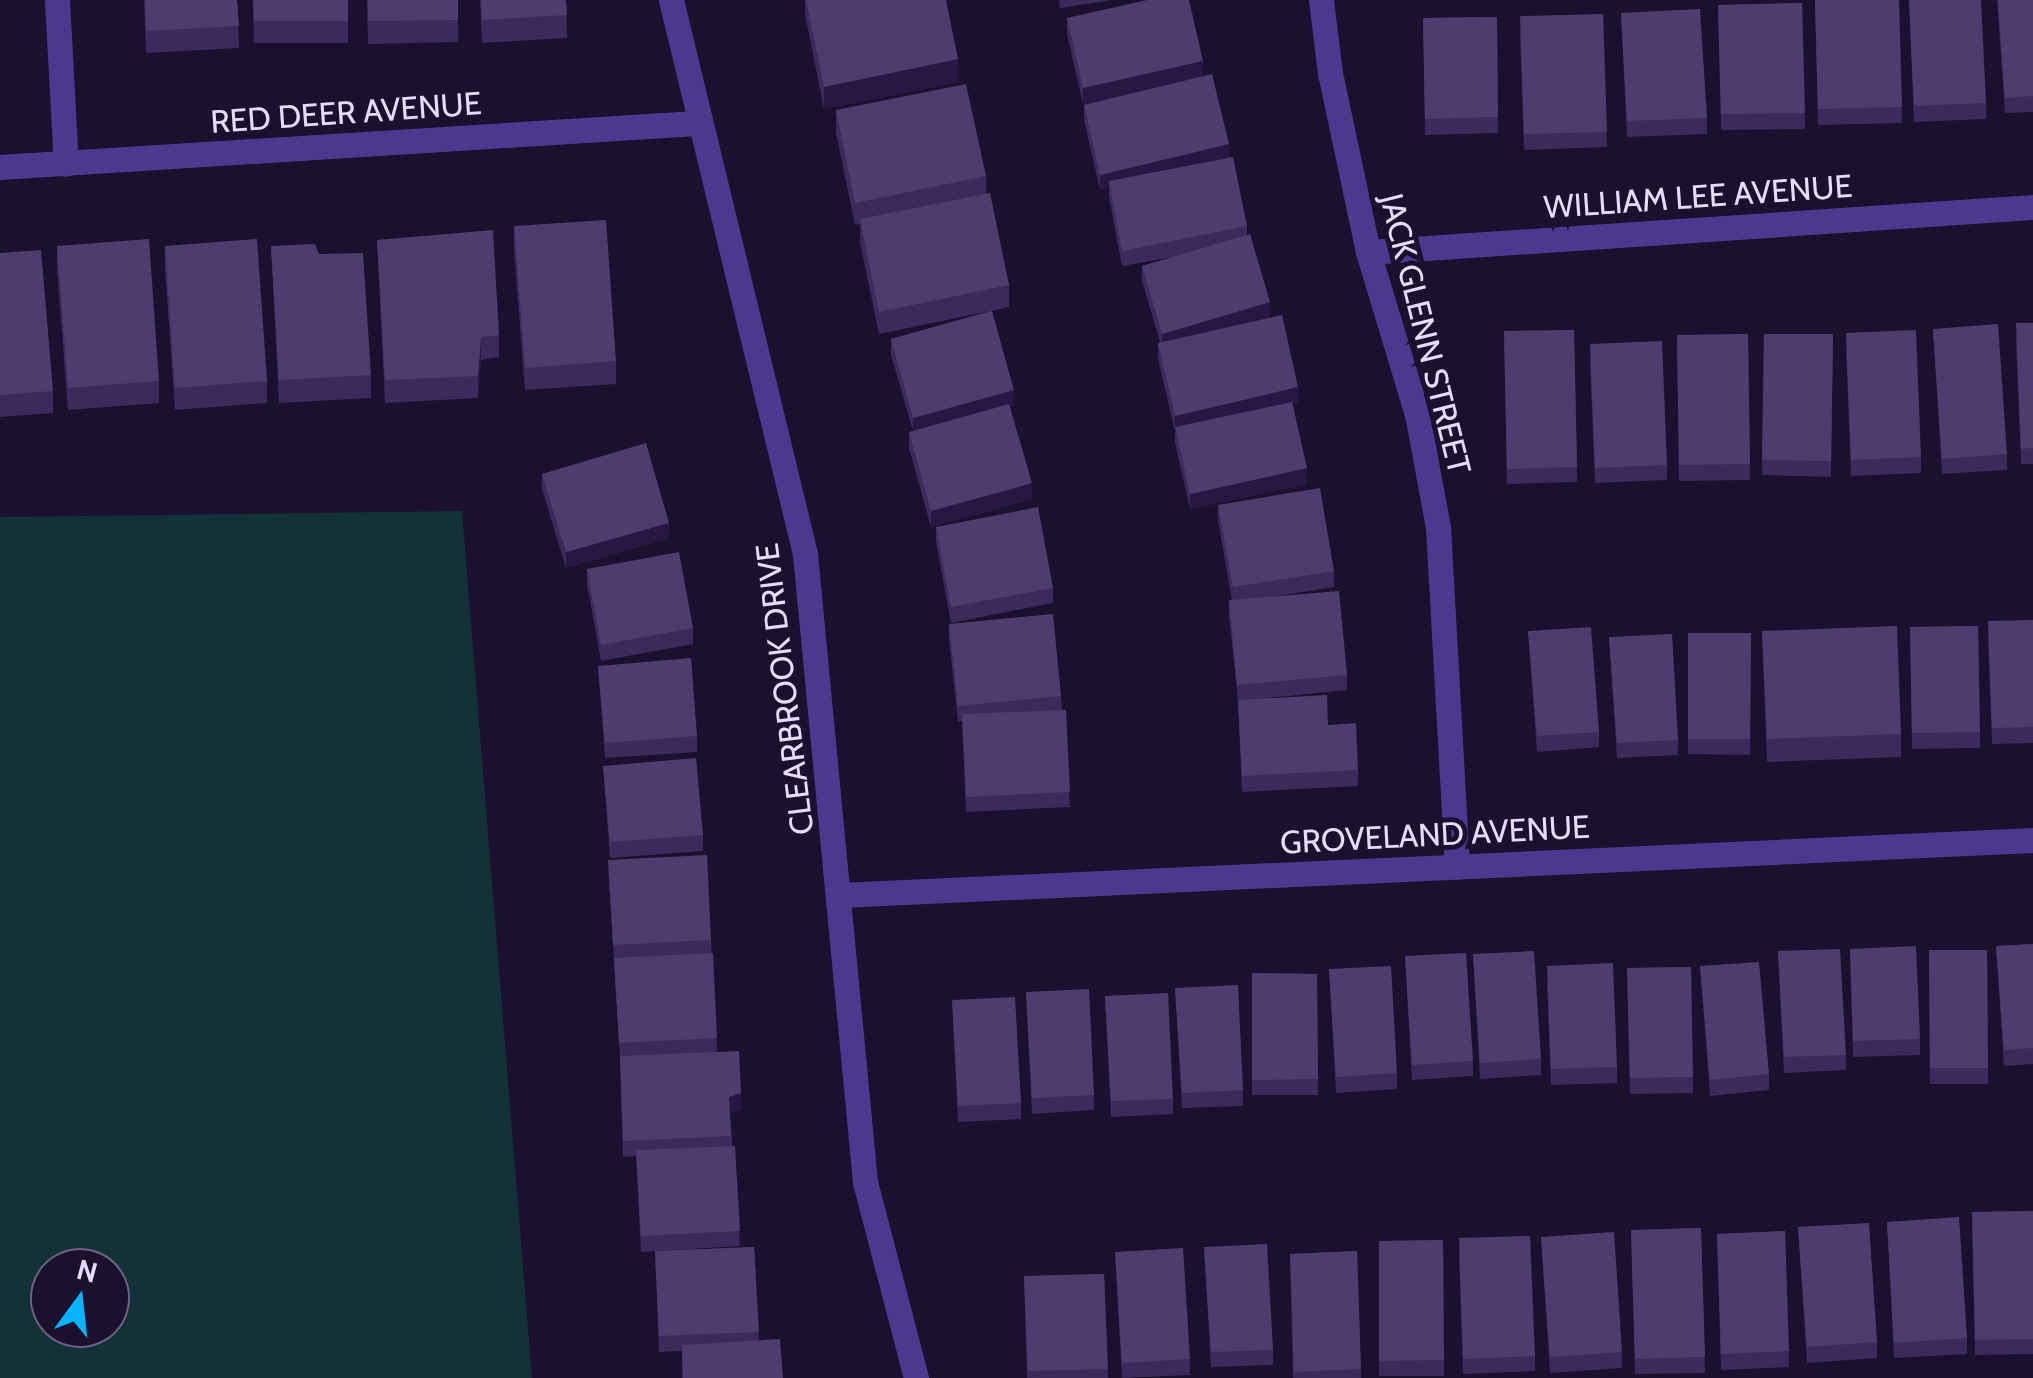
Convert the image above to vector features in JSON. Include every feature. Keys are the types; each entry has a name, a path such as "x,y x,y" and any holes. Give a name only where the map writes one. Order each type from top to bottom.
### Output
{"street":[{"path":"57,0 66,164"},
{"name":"CLEARBROOK DRIVE","path":"671,0 696,123 805,554 864,1182 916,1378"},
{"name":"JACK GLENN STREET","path":"1322,0 1330,73 1368,252 1417,414 1438,527 1457,866"},
{"name":"RED DEER AVENUE","path":"0,168 696,123"},
{"name":"WILLIAM LEE AVENUE","path":"1368,252 2033,207"},
{"name":"GROVELAND AVENUE","path":"840,896 2033,840"}],"green space":[{"path":"462,511 532,1378 0,1378 0,517"}],"building":[{"path":"145,0 237,0 239,26 146,31"},
{"path":"253,0 348,0 348,21 254,21"},
{"path":"368,0 458,0 458,20 368,21"},
{"path":"481,0 566,0 567,15 482,20"},
{"path":"806,0 946,0 958,59 824,87"},
{"path":"1147,0 1189,0 1203,61 1083,88 1067,18"},
{"path":"1815,0 1899,0 1902,107 1818,109"},
{"path":"1909,0 1981,0 1986,103 1914,106"},
{"path":"1998,0 2033,0 2033,96 2005,98"},
{"path":"1802,3 1805,113 1721,114 1718,5"},
{"path":"1700,9 1707,118 1627,121 1621,13"},
{"path":"1603,14 1607,132 1524,134 1520,16"},
{"path":"1497,17 1498,117 1425,119 1423,18"},
{"path":"1212,74 1229,144 1100,175 1084,105"},
{"path":"966,84 986,176 855,203 836,110"},
{"path":"1233,157 1247,226 1122,251 1109,181"},
{"path":"990,193 1009,285 879,312 860,219"},
{"path":"606,220 616,361 525,368 514,226"},
{"path":"493,230 499,335 481,337 478,376 385,380 377,240"},
{"path":"1250,234 1270,302 1162,334 1142,266"},
{"path":"149,239 159,381 68,388 57,246"},
{"path":"257,239 267,381 175,388 165,246"},
{"path":"315,244 319,254 363,253 371,375 279,380 271,246"},
{"path":"41,250 53,391 0,395 0,253"},
{"path":"992,311 1014,390 913,418 891,339"},
{"path":"1282,315 1298,387 1175,416 1158,343"},
{"path":"2016,323 2033,323 2033,448 2021,449"},
{"path":"1998,324 2007,454 1942,459 1933,329"},
{"path":"1574,330 1577,467 1507,469 1504,331"},
{"path":"1916,330 1921,457 1851,460 1846,333"},
{"path":"1748,334 1750,464 1679,465 1677,335"},
{"path":"1764,334 1833,334 1831,461 1762,460"},
{"path":"1662,341 1667,465 1595,468 1590,344"},
{"path":"1292,402 1307,468 1190,494 1175,427"},
{"path":"1009,404 1032,483 931,511 909,432"},
{"path":"646,443 669,523 566,552 542,474"},
{"path":"1320,488 1334,571 1233,587 1218,505"},
{"path":"1038,507 1053,588 951,607 936,527"},
{"path":"679,552 693,628 601,645 587,569"},
{"path":"1339,591 1347,675 1237,685 1229,600"},
{"path":"1053,614 1061,696 958,706 949,624"},
{"path":"2033,620 2033,727 1992,728 1988,621"},
{"path":"1897,626 1901,734 1767,739 1762,631"},
{"path":"1978,626 1980,732 1912,733 1910,627"},
{"path":"1591,627 1599,732 1537,736 1528,631"},
{"path":"1688,633 1751,633 1750,739 1688,739"},
{"path":"1672,634 1678,740 1617,743 1609,637"},
{"path":"691,658 697,736 605,743 598,666"},
{"path":"1327,695 1328,725 1356,723 1358,770 1242,776 1238,700"},
{"path":"1066,710 1070,792 966,797 962,714"},
{"path":"696,758 703,835 610,842 603,766"},
{"path":"707,855 711,940 613,945 608,860"},
{"path":"2033,944 2033,1048 2004,1050 1996,946"},
{"path":"1916,946 1920,1039 1853,1041 1850,949"},
{"path":"1840,949 1846,1055 1784,1057 1778,951"},
{"path":"1929,950 1987,950 1988,1068 1930,1068"},
{"path":"1534,951 1541,1059 1480,1063 1473,954"},
{"path":"713,953 717,1038 619,1043 614,958"},
{"path":"1466,953 1473,1061 1412,1065 1405,956"},
{"path":"1759,962 1769,1074 1710,1080 1700,966"},
{"path":"1613,963 1617,1067 1551,1069 1547,966"},
{"path":"1391,966 1397,1073 1336,1077 1329,969"},
{"path":"1691,967 1693,1077 1630,1078 1627,968"},
{"path":"1252,973 1317,974 1318,1079 1252,1080"},
{"path":"1238,985 1243,1090 1182,1093 1175,988"},
{"path":"1089,989 1094,1095 1032,1098 1026,992"},
{"path":"1168,993 1173,1099 1111,1101 1105,996"},
{"path":"1015,997 1021,1103 958,1106 952,1000"},
{"path":"739,1051 741,1093 729,1097 731,1136 623,1141 620,1056"},
{"path":"735,1146 740,1231 641,1236 636,1150"},
{"path":"2033,1211 2033,1339 1975,1340 1972,1212"},
{"path":"1959,1217 1967,1338 1894,1343 1887,1222"},
{"path":"1869,1223 1877,1342 1807,1347 1798,1227"},
{"path":"1701,1228 1705,1357 1635,1359 1631,1230"},
{"path":"1785,1231 1789,1351 1721,1354 1717,1234"},
{"path":"1614,1232 1622,1352 1550,1357 1541,1237"},
{"path":"1530,1236 1535,1356 1463,1359 1459,1238"},
{"path":"1443,1240 1444,1360 1379,1361 1379,1241"},
{"path":"1267,1244 1273,1350 1211,1352 1204,1247"},
{"path":"754,1247 759,1332 659,1336 655,1251"},
{"path":"1183,1248 1190,1359 1122,1363 1115,1252"},
{"path":"1357,1251 1361,1369 1294,1372 1290,1254"},
{"path":"1104,1274 1108,1369 1028,1371 1024,1276"},
{"path":"780,1339 783,1378 683,1378 682,1345"}]}
